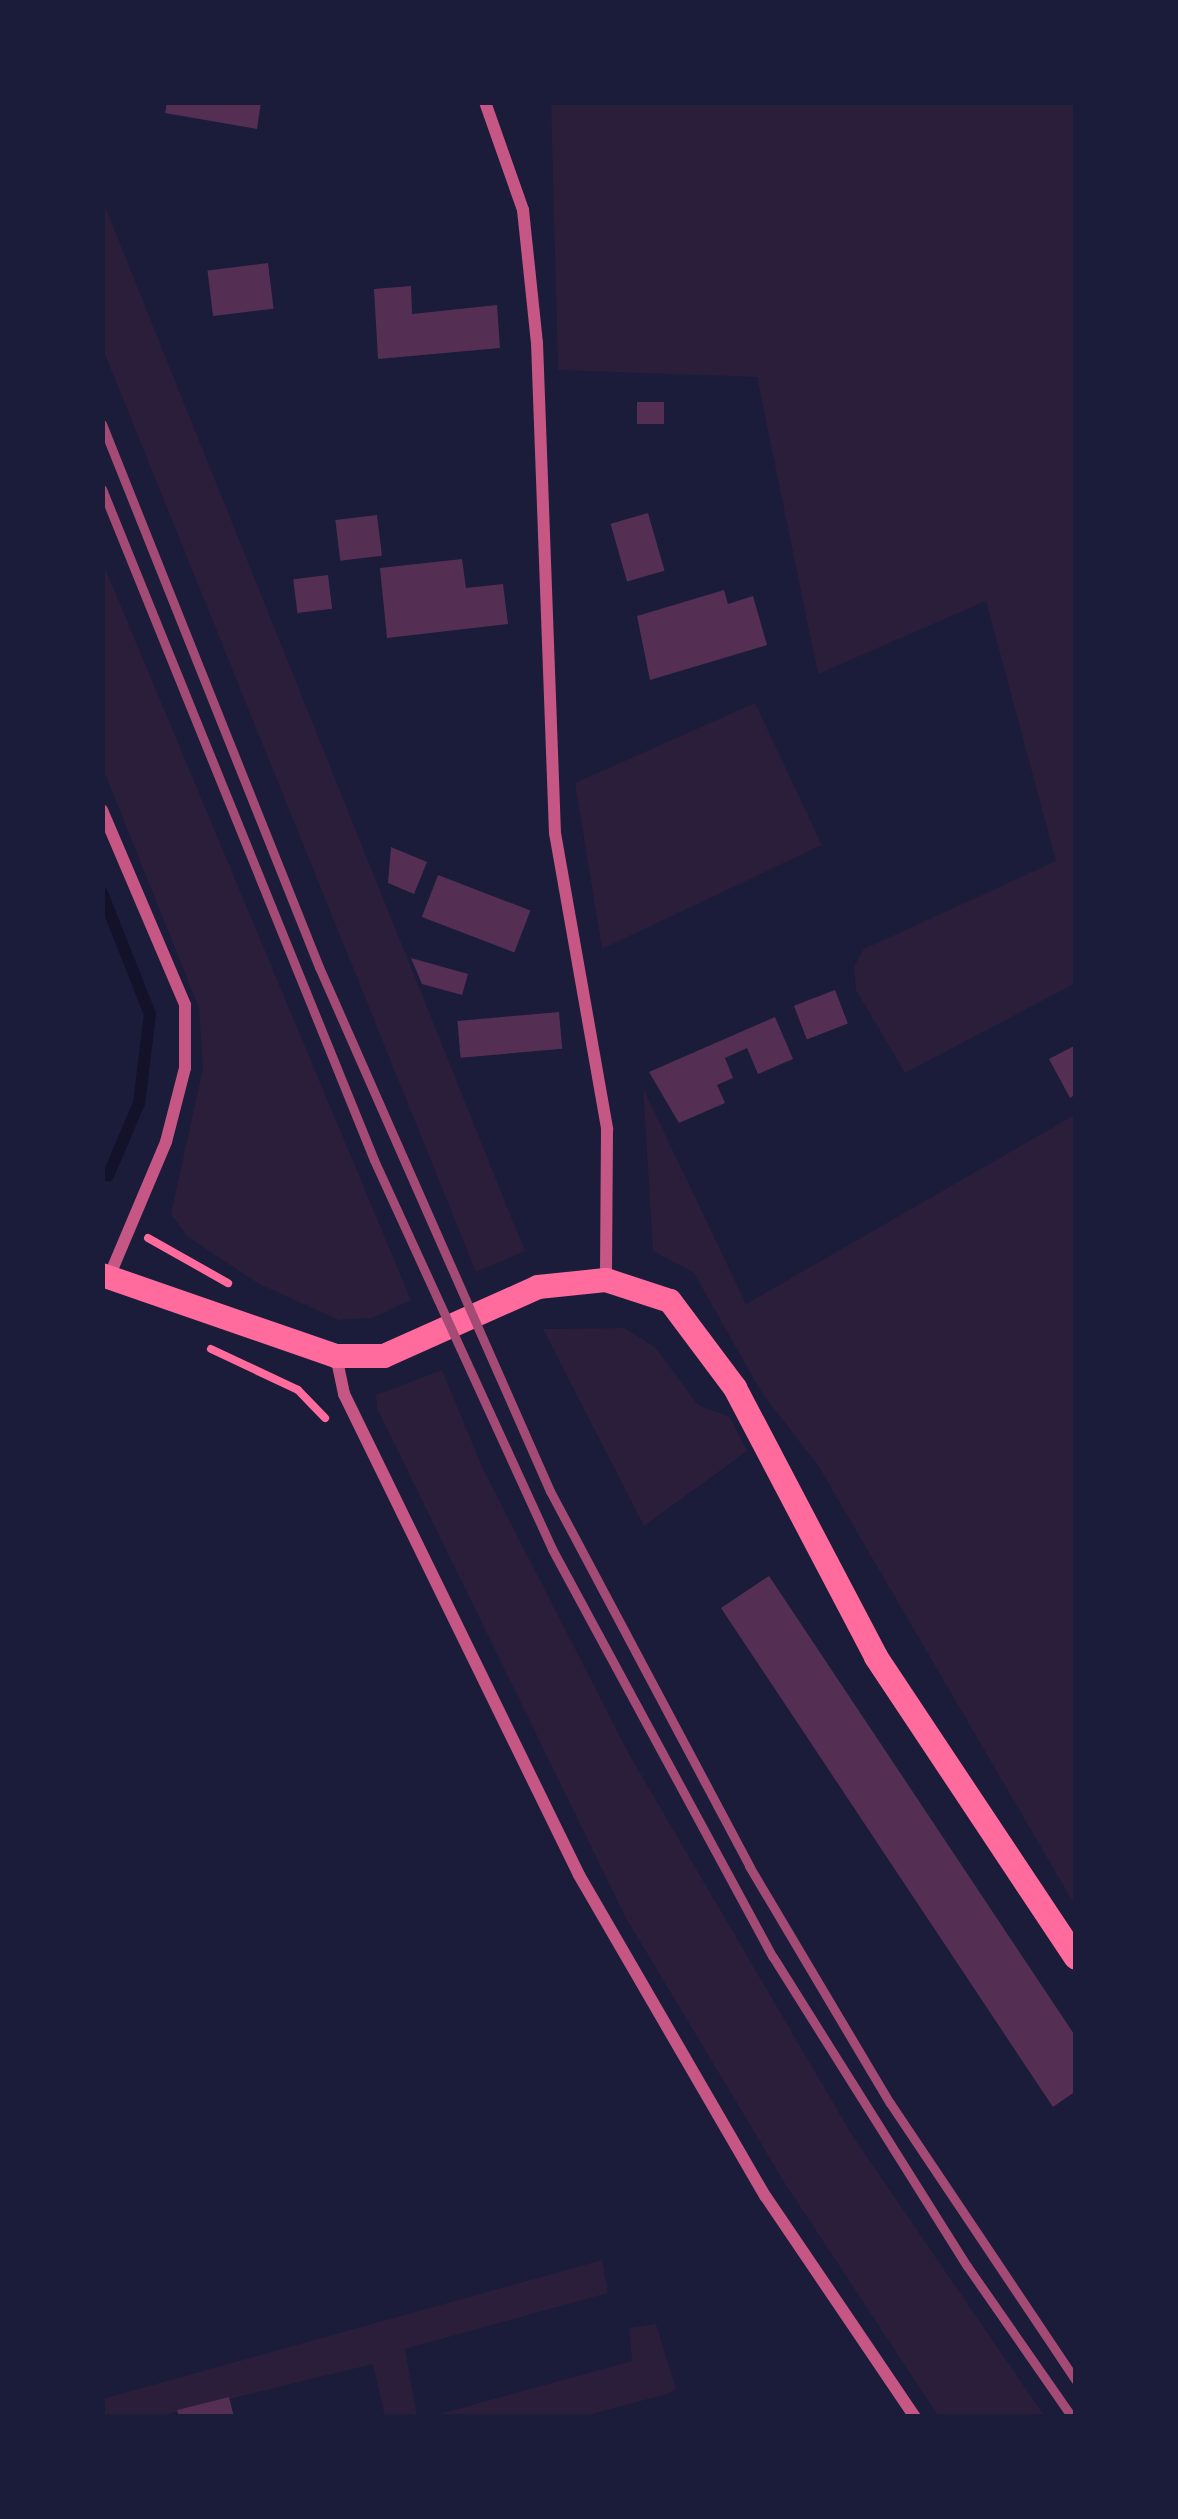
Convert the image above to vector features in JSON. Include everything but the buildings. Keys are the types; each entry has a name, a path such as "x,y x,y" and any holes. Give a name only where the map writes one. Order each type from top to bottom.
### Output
{"main road":[{"path":"106,1276 336,1356 384,1356 538,1287 606,1280 646,1287 686,1314 735,1388 876,1657 1076,1958"}],"street":[{"path":"485,102 523,210 535,320 555,833 607,1129 606,1280"},
{"path":"102,810 184,1005 185,1068 129,1230 106,1276"},
{"path":"336,1356 344,1394 579,1875 766,2198 915,2417"}],"path":[{"path":"129,1230 233,1287"}],"shaded area":[{"path":"551,102 1076,102 1076,983 905,1073 856,990 854,966 864,949 1056,861 986,601 818,674 757,377 558,370"},
{"path":"102,199 525,1251 476,1272 102,347"},
{"path":"102,561 411,1300 372,1318 339,1320 259,1284 188,1237 171,1214 203,1068 199,1008 102,766"},
{"path":"755,703 822,845 602,949 575,783"},
{"path":"643,1088 746,1304 1076,1114 1076,1907 819,1467 762,1393 694,1273 653,1251"},
{"path":"624,1328 655,1347 698,1405 730,1417 747,1451 644,1526 543,1329"},
{"path":"442,1370 483,1469 630,1756 852,2135 1045,2417 939,2417 786,2185 626,1918 377,1408 376,1395"},
{"path":"602,2260 608,2293 405,2349 417,2417 385,2417 373,2364 155,2417 105,2417 102,2399"},
{"path":"656,2324 676,2389 667,2394 581,2417 428,2417 632,2361 629,2328"}],"waterway":[{"path":"102,893 150,1014 139,1103 108,1176"}],"railway":[{"path":"102,424 319,967 550,1491 749,1866 890,2103 1076,2381"},
{"path":"102,489 374,1160 552,1549 773,1957 967,2266 1072,2417"}]}
